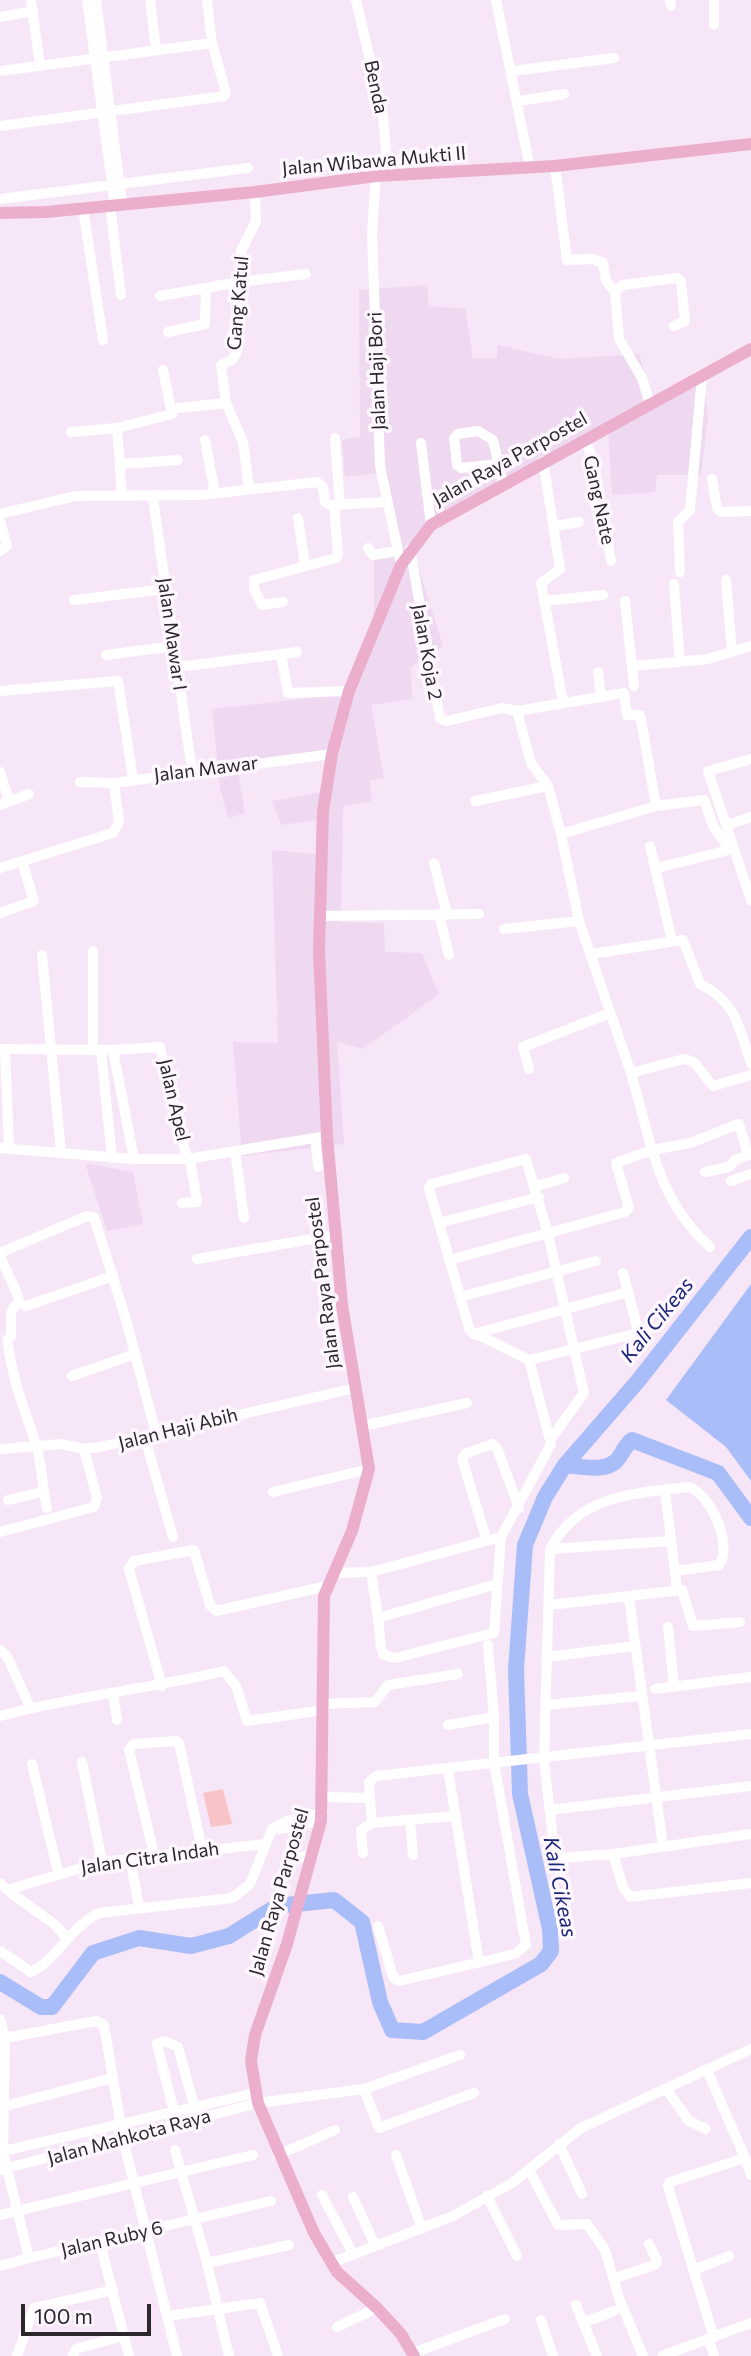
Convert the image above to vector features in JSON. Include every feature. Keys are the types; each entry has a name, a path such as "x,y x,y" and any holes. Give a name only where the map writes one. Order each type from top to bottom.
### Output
{"main road":[{"name":"Jalan Wibawa Mukti II","path":"0,213 255,192 382,176 555,166 751,144"},
{"name":"Jalan Raya Parpostel","path":"414,2355 401,2334 331,2263 299,2206 256,2098 251,2061 255,2035 311,1861 322,1816 322,1654 327,1586 363,1501 369,1469 355,1388 321,1137 319,916 323,811 332,754 349,691 401,565 404,550 430,525 751,349"}],"street":[{"path":"87,0 99,59 116,183 121,295"},
{"path":"96,0 99,59"},
{"path":"150,0 156,50"},
{"path":"0,126 224,96 226,93 212,43 207,0"},
{"name":"Benda","path":"356,0 383,116 382,176"},
{"path":"496,0 513,71 530,168"},
{"path":"714,0 714,25"},
{"path":"0,17 32,6 40,66"},
{"path":"0,71 212,43"},
{"path":"513,71 614,58"},
{"path":"519,101 565,94"},
{"path":"555,166 567,260 599,260 605,268 606,281 615,292 619,339 642,378 650,404"},
{"path":"0,199 248,169"},
{"name":"Jalan Haji Bori","path":"382,176 372,232 380,466 386,502 404,550"},
{"name":"Gang Katul","path":"249,489 243,442 226,403 221,365 232,360 237,352 241,251 256,221 255,192"},
{"path":"83,208 103,340"},
{"path":"160,296 306,274"},
{"path":"615,292 623,285 677,278 681,281 685,321 674,326"},
{"path":"168,332 205,324 206,288"},
{"path":"71,432 117,428 172,414 163,370"},
{"path":"680,572 678,522 690,510 702,376"},
{"path":"179,408 226,403"},
{"path":"117,428 122,496"},
{"path":"500,464 461,468 457,465 454,438 458,434 485,433 493,440 500,464 503,483"},
{"path":"284,602 262,605 254,589 254,580 337,556 335,438"},
{"name":"Gang Nate","path":"585,439 594,463 611,561"},
{"path":"205,440 215,493"},
{"path":"421,443 430,525"},
{"path":"121,464 178,460"},
{"path":"544,461 560,569 541,583 563,702"},
{"path":"712,479 717,508 721,512 751,511"},
{"path":"0,514 76,496 152,498 317,482 323,487 327,504 386,502"},
{"name":"Jalan Mawar I","path":"152,498 192,771"},
{"path":"298,517 305,565"},
{"path":"0,520 7,545 0,551"},
{"path":"555,526 579,522"},
{"path":"368,548 373,555 404,550"},
{"name":"Jalan Koja 2","path":"404,550 440,719 447,721 502,708 517,711"},
{"path":"726,580 732,652"},
{"path":"674,584 680,662"},
{"path":"74,600 166,589"},
{"path":"544,601 603,595"},
{"path":"625,601 634,686"},
{"path":"106,655 174,646"},
{"path":"632,666 680,662 751,646"},
{"path":"177,667 297,652"},
{"path":"281,654 285,687 290,694 349,691"},
{"path":"598,672 601,697"},
{"path":"0,691 118,681 133,779"},
{"path":"656,806 642,719 640,715 627,715 624,694 517,711 531,763 548,786 579,921 631,1073 652,1150 673,1205 689,1228 710,1247"},
{"name":"Jalan Mawar","path":"80,782 114,783 332,754"},
{"path":"751,758 708,771 747,874 751,900"},
{"path":"0,772 4,803 29,794"},
{"path":"0,868 113,833 120,822 114,783"},
{"path":"475,801 548,786"},
{"path":"561,834 656,806 704,800 714,828 726,844 725,851 657,868"},
{"path":"727,825 751,817"},
{"path":"650,846 672,941"},
{"path":"0,913 34,901 22,861"},
{"path":"434,863 449,955"},
{"path":"319,916 479,914"},
{"path":"504,929 579,921"},
{"path":"590,954 683,940 700,984 718,994 732,1010 751,1064"},
{"path":"93,951 97,1049 112,1158"},
{"path":"42,955 61,1153"},
{"path":"529,1069 523,1048 610,1013"},
{"name":"Jalan Apel","path":"113,1050 157,1045 162,1050 188,1159"},
{"path":"134,1159 113,1050 2,1049 5,1149 112,1158 134,1159 188,1159 321,1137 318,1167"},
{"path":"631,1073 684,1059 694,1062 713,1086 751,1075"},
{"path":"449,1260 625,1212 629,1208 616,1163 652,1150 690,1143 739,1124 748,1155 735,1160 729,1167 705,1172"},
{"path":"235,1151 244,1218"},
{"path":"371,1572 384,1655 395,1658 494,1633 501,1538 519,1508 551,1440 584,1394 574,1349 566,1309 557,1270 531,1165 523,1158 435,1182 429,1188 473,1334 529,1360 574,1349 637,1332 639,1326 623,1273"},
{"path":"182,1203 197,1202 188,1159"},
{"path":"732,1181 751,1174"},
{"path":"439,1223 537,1192 564,1178"},
{"path":"47,1508 37,1446 5,1364 4,1341 11,1336 10,1312 19,1301 0,1255 87,1216 94,1217 135,1354 173,1537"},
{"path":"197,1259 335,1235"},
{"path":"460,1297 596,1261"},
{"path":"26,1306 113,1276"},
{"path":"473,1334 629,1292"},
{"path":"72,1376 135,1354"},
{"path":"529,1360 551,1440"},
{"name":"Jalan Haji Abih","path":"0,1450 61,1444 83,1449 151,1436 355,1388"},
{"path":"362,1426 467,1403"},
{"path":"487,1541 462,1459 465,1454 492,1444 497,1448 519,1508"},
{"path":"0,1532 94,1507 97,1498 83,1449"},
{"path":"273,1492 369,1469"},
{"path":"675,1571 719,1565 723,1557 716,1512 694,1488 610,1497 568,1524 550,1549 546,1705 540,1759 556,1855 613,1854 751,1834"},
{"path":"665,1490 677,1589"},
{"path":"8,1500 43,1492"},
{"path":"333,1573 371,1572 501,1538"},
{"path":"550,1549 671,1541"},
{"path":"162,1686 129,1569 134,1561 194,1550 210,1605 216,1612 327,1586"},
{"path":"378,1618 497,1584"},
{"path":"549,1605 629,1598 677,1589 685,1593 690,1623 694,1626 740,1622"},
{"path":"629,1598 663,1846"},
{"path":"668,1626 674,1687"},
{"path":"378,1926 397,1981 479,1963 523,1950 527,1939 499,1762 488,1645"},
{"path":"546,1657 635,1646"},
{"path":"0,1650 8,1656 30,1707"},
{"path":"0,1716 30,1707 162,1686 224,1671 236,1686 247,1721 323,1707 374,1702 388,1685 457,1674"},
{"path":"654,1689 751,1677"},
{"path":"113,1694 117,1720"},
{"path":"546,1705 641,1696"},
{"path":"447,1725 494,1717"},
{"path":"372,1823 369,1782 373,1777 751,1734"},
{"path":"154,1854 129,1750 134,1744 176,1741 182,1748 202,1849"},
{"path":"82,1762 102,1862"},
{"path":"32,1764 58,1872"},
{"path":"448,1769 479,1963"},
{"path":"550,1810 751,1786"},
{"path":"323,1797 370,1798"},
{"path":"0,1951 30,1972 41,1967 82,1922 99,1913 233,1898 250,1884 270,1831 322,1816"},
{"path":"363,1853 361,1830 372,1823 454,1816"},
{"path":"410,1821 413,1855"},
{"name":"Jalan Citra Indah","path":"2,1883 130,1857 264,1844"},
{"path":"613,1854 623,1887 630,1896 751,1883"},
{"path":"130,1857 139,1907"},
{"path":"288,1860 311,1861"},
{"path":"2,1883 54,1924 66,1937"},
{"path":"0,2019 5,2038 5,2106 1,2152 3,2169 29,2258"},
{"path":"5,2038 99,2021 104,2025 123,2125 123,2139 177,2356"},
{"path":"177,2125 157,2044 165,2041 178,2047 197,2119"},
{"path":"331,2263 422,2229 487,2196 529,2170 581,2128 751,2049"},
{"path":"256,2098 364,2088 460,2055"},
{"path":"707,2070 751,2175"},
{"path":"5,2106 113,2078"},
{"path":"364,2088 379,2128 474,2093"},
{"path":"666,2089 689,2121 706,2129"},
{"name":"Jalan Mahkota Raya","path":"1,2152 194,2106 256,2098"},
{"name":"Jalan Mahkota Raya","path":"3,2169 177,2125 256,2098"},
{"path":"278,2155 335,2130"},
{"path":"559,2144 582,2194"},
{"path":"175,2150 207,2263 229,2356"},
{"path":"0,2215 253,2155"},
{"path":"396,2155 422,2229"},
{"path":"714,2356 694,2270 668,2184 745,2158"},
{"path":"529,2170 558,2225 564,2227 581,2224 590,2227 606,2250 619,2298 643,2356"},
{"path":"321,2195 353,2255"},
{"path":"487,2196 517,2256"},
{"path":"353,2197 375,2245"},
{"name":"Jalan Ruby 6","path":"0,2266 271,2202"},
{"path":"100,2243 129,2356"},
{"path":"615,2278 655,2265 657,2261 649,2244"},
{"path":"207,2263 289,2245"},
{"path":"694,2270 729,2256"},
{"path":"17,2356 34,2308 113,2290"},
{"path":"168,2316 260,2303 278,2356"},
{"path":"576,2305 597,2356"},
{"path":"337,2327 377,2308"},
{"path":"583,2323 614,2311"},
{"path":"414,2355 505,2319"},
{"path":"541,2320 553,2356"},
{"path":"662,2356 751,2323"},
{"path":"73,2356 76,2348 123,2336"}],"shaded area":[{"path":"427,285 429,307 465,308 473,358 497,358 498,345 560,359 639,354 654,406 703,378 708,417 701,475 657,475 655,492 612,495 608,428 411,544 443,646 411,667 412,699 371,705 384,778 370,781 371,802 343,806 341,922 384,923 385,952 422,953 439,994 363,1049 337,1042 344,1144 242,1156 233,1042 278,1043 272,850 316,854 317,820 281,825 272,801 329,791 334,756 238,772 245,813 228,818 220,787 212,709 346,694 374,622 374,557 397,549 381,473 345,477 342,440 360,436 359,290"},
{"path":"85,1163 133,1172 143,1224 107,1231"},
{"path":"223,1789 232,1824 211,1827 203,1793"}],"water":[{"path":"751,1284 751,1481 726,1447 666,1400"}],"waterway":[{"name":"Kali Cikeas","path":"0,1982 41,2007 52,2007 93,1953 139,1938 191,1946 229,1936 277,1906 334,1900 362,1922 380,2002 392,2030 423,2032 541,1964 551,1951 550,1929 520,1794 516,1669 525,1545 545,1497 565,1465 638,1381 751,1237"},
{"path":"565,1465 591,1468 610,1465 632,1440 718,1473 751,1518"}]}
